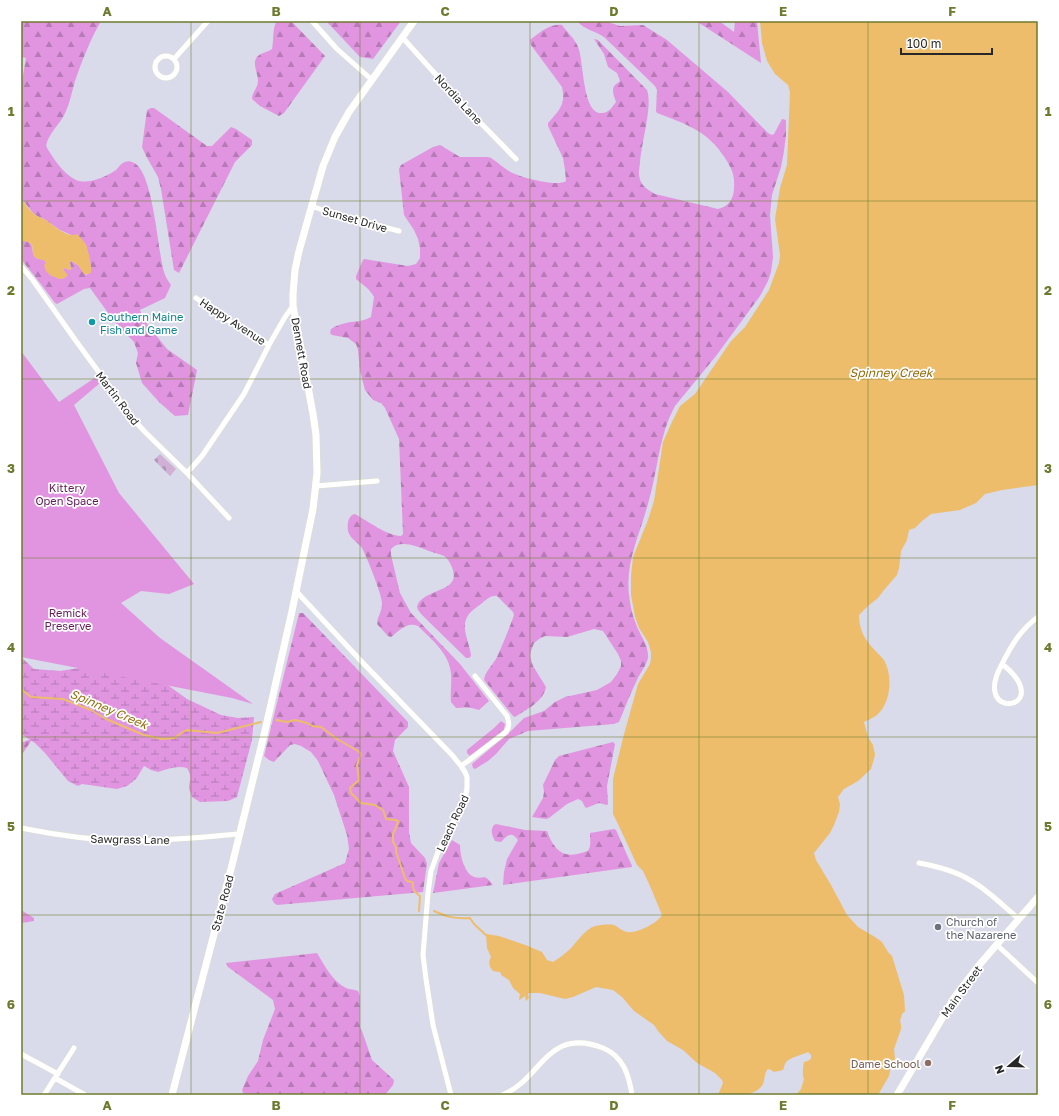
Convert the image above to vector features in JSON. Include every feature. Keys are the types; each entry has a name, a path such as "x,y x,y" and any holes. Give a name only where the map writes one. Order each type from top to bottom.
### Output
{"street":[{"path":"174,59 208,21"},
{"path":"312,21 337,49 371,80"},
{"name":"Dennett Road","path":"270,710 313,509 316,486 317,458 313,414 293,306 297,261 323,166 337,131 348,112 414,21"},
{"name":"Nordia Lane","path":"402,37 465,107 516,159"},
{"path":"166,56 174,59 177,64 177,69 173,76 165,78 158,75 155,67 158,59 166,56"},
{"name":"Sunset Drive","path":"311,206 341,216 399,231"},
{"name":"Martin Road","path":"21,266 134,420 229,518"},
{"name":"Happy Avenue","path":"196,298 242,330 269,345"},
{"path":"187,473 202,456 244,394 269,345 293,306"},
{"path":"316,486 377,481"},
{"name":"Leach Road","path":"296,591 361,662 452,755 461,766 467,777 468,782 465,799 438,852 431,871 423,955 433,1025 451,1095"},
{"path":"1002,664 1023,687 1022,697 1014,704 1004,703 997,696 995,682 997,673 1002,664 1021,633 1038,617"},
{"path":"461,766 506,732 509,727 507,716 475,676"},
{"name":"State Road","path":"172,1095 240,834 270,710"},
{"name":"Sawgrass Lane","path":"21,828 66,836 127,841 172,840 240,834"},
{"path":"919,863 931,865 969,879 985,890 1019,919"},
{"name":"Main Street","path":"897,1095 954,998 1038,897"},
{"path":"997,945 1038,983"},
{"path":"503,1095 519,1086 549,1054 564,1046 578,1043 595,1046 614,1054 625,1068 632,1095"},
{"path":"44,1095 74,1048"},
{"path":"21,1054 85,1095"}],"green space":[{"path":"21,21 101,21 83,58 66,111 49,137 46,146 63,170 76,180 86,182 102,178 116,170 122,163 128,161 136,164 142,172 151,198 164,272 171,285 165,298 140,310 144,320 167,349 197,370 188,415 175,416 159,402 142,383 136,363 138,353 134,342 114,321 90,288 84,289 57,304 21,259 21,240 31,244 33,254 36,258 43,259 45,261 50,275 62,279 67,276 64,268 71,270 71,261 78,265 86,275 91,272 86,245 74,236 60,230 37,216 21,198 21,87 26,58 21,57"},
{"path":"277,21 291,21 325,56 284,113 279,116 260,106 252,99 258,81 255,61 259,55 272,49 275,24"},
{"path":"326,21 401,21 373,59 360,57"},
{"path":"577,21 605,21 620,26 643,25 667,40 728,92 768,133 772,135 774,134 782,119 786,120 784,151 781,167 772,195 770,215 773,257 771,272 760,296 716,356 675,406 665,429 646,512 631,558 628,582 632,613 646,645 648,658 632,690 619,722 614,724 528,731 509,739 496,754 475,769 473,768 472,764 524,718 544,711 555,702 565,697 597,690 611,682 621,666 621,661 603,631 594,629 567,637 545,636 539,639 534,643 530,656 533,666 546,687 545,692 534,705 515,717 513,716 484,680 501,647 514,615 513,612 497,596 489,598 472,611 466,619 465,624 471,656 466,658 422,615 417,607 423,598 450,584 453,580 454,574 450,564 444,556 416,546 405,544 400,544 391,549 391,555 400,593 411,613 460,664 489,701 479,710 473,708 456,708 451,702 450,666 447,659 434,641 418,626 407,626 391,637 388,636 377,624 382,607 380,593 362,548 349,534 348,523 349,518 355,514 390,534 401,536 403,534 399,439 385,408 381,403 373,400 365,390 360,371 356,344 348,338 332,335 330,333 331,329 338,325 362,321 371,317 374,297 368,289 356,279 364,259 408,266 416,264 420,258 418,239 404,215 399,169 401,165 433,147 440,145 460,157 491,158 509,171 526,178 556,183 566,181 563,158 548,126 548,123 561,107 563,98 562,87 531,45 530,40 545,29 553,26 562,25 577,44 587,96 595,111 604,113 612,108 616,102 613,89 620,81 617,73 608,67 604,54 594,39 598,40 647,90 649,105 648,115 639,170 640,180 643,186 655,194 718,209 730,202 733,193 733,176 730,166 718,149 711,141 696,130 657,113 657,90 655,86 604,37 584,27"},
{"path":"696,21 719,21 734,32 735,21 757,21 761,63"},
{"path":"154,108 207,146 212,146 231,127 252,140 252,145 235,162 179,273 174,270 158,177 142,147 147,110"},
{"path":"21,351 59,402 96,377 100,383 74,405 119,493 194,584 169,594 141,591 121,603 160,638 253,704 232,698 21,657"},
{"path":"160,454 176,469 170,476 154,460"},
{"path":"299,613 303,613 408,722 408,727 395,740 393,751 409,787 409,832 411,843 425,858 427,864 423,892 277,905 272,899 275,894 345,863 349,849 347,835 334,795 318,761 311,752 295,744 290,745 274,762 264,756"},
{"path":"21,657 34,669 60,671 98,665 154,675 187,699 221,715 238,718 254,717 252,740 237,797 228,801 200,802 192,797 189,788 190,774 187,768 183,767 158,772 144,766 136,779 127,786 117,789 82,784 78,786 68,781 35,743 21,734"},
{"path":"501,721 505,724 504,730 471,757 467,753 467,750"},
{"path":"31,739 31,741 21,756 21,743"},
{"path":"613,742 615,744 607,786 607,805 599,803 586,808 582,801 578,799 567,804 549,818 532,817 543,798 543,785 555,760 559,756"},
{"path":"496,824 525,830 547,831 555,847 563,853 569,854 588,851 590,846 590,833 614,829 616,830 632,867 503,885 507,859 518,840 513,835 509,835 501,842 495,841 492,831 494,825"},
{"path":"452,840 460,845 462,858 468,872 474,877 484,877 493,885 433,893 439,863"},
{"path":"21,910 34,918 34,921 21,923"},
{"path":"317,953 329,973 341,985 358,991 360,996 360,1027 372,1060 394,1080 393,1085 385,1095 244,1095 242,1090 248,1076 258,1061 263,1040 275,1009 273,1000 228,967 226,963"}],"water":[{"name":"Spinney Creek","path":"760,21 1038,21 1038,485 985,494 976,503 960,510 931,514 915,528 909,530 907,540 901,551 897,575 878,598 859,615 861,628 866,639 884,660 889,673 888,696 882,710 877,715 864,722 868,737 873,745 875,755 871,769 858,781 844,789 838,797 840,804 839,812 834,825 830,833 814,853 816,860 847,915 858,927 882,942 892,956 904,995 905,1011 902,1014 900,1021 901,1029 894,1049 895,1059 891,1066 889,1076 878,1095 796,1095 801,1089 804,1079 804,1062 811,1058 811,1055 808,1052 786,1062 783,1070 774,1072 768,1069 765,1074 763,1084 755,1092 743,1095 718,1095 723,1083 715,1073 697,1063 683,1050 667,1041 654,1025 634,1011 622,997 613,990 596,987 565,999 540,993 529,993 529,998 526,1001 525,996 519,1000 520,994 513,988 509,980 501,975 501,973 493,971 491,968 489,963 491,957 487,948 486,934 499,936 542,952 547,960 553,962 568,951 588,930 595,926 614,925 623,931 631,932 641,930 652,924 662,915 643,871 637,865 613,814 613,779 623,738 638,684 650,664 651,659 651,652 648,642 639,628 635,617 631,595 633,557 654,501 663,442 671,424 680,406 695,394 731,341 745,327 769,290 779,263 780,255 775,219 780,188 787,165 790,92 788,85 775,74 767,61 762,43"},
{"path":"21,198 35,215 44,219 64,233 73,235 77,234 82,239 86,245 90,258 91,272 89,274 84,274 78,265 71,261 71,270 64,268 67,276 62,279 50,275 46,271 44,265 46,263 45,261 37,259 34,256 31,244 21,240"}],"waterway":[{"name":"Spinney Creek","path":"21,689 31,697 63,699 91,710 106,719 144,735 162,739 174,738 186,730 217,733 261,722"},
{"name":"Spinney Creek","path":"276,720 287,722 295,720 312,726 321,727 361,754 357,765 359,780 350,788 351,793 361,803 375,805 383,810 386,819 398,821 393,834 393,842 396,847 396,852 405,878 407,881 413,883 414,891 420,896 419,911"},
{"name":"Spinney Creek","path":"434,911 451,917 470,918 474,924 487,936"}],"place":[{"name":"Southern Maine Fish and Game","path":"92,322"},
{"name":"Church of the Nazarene","path":"938,927"},
{"name":"Dame School","path":"928,1063"}],"park label":[{"name":"Kittery Open Space","path":"67,493"},
{"name":"Remick Preserve","path":"68,618"}]}
